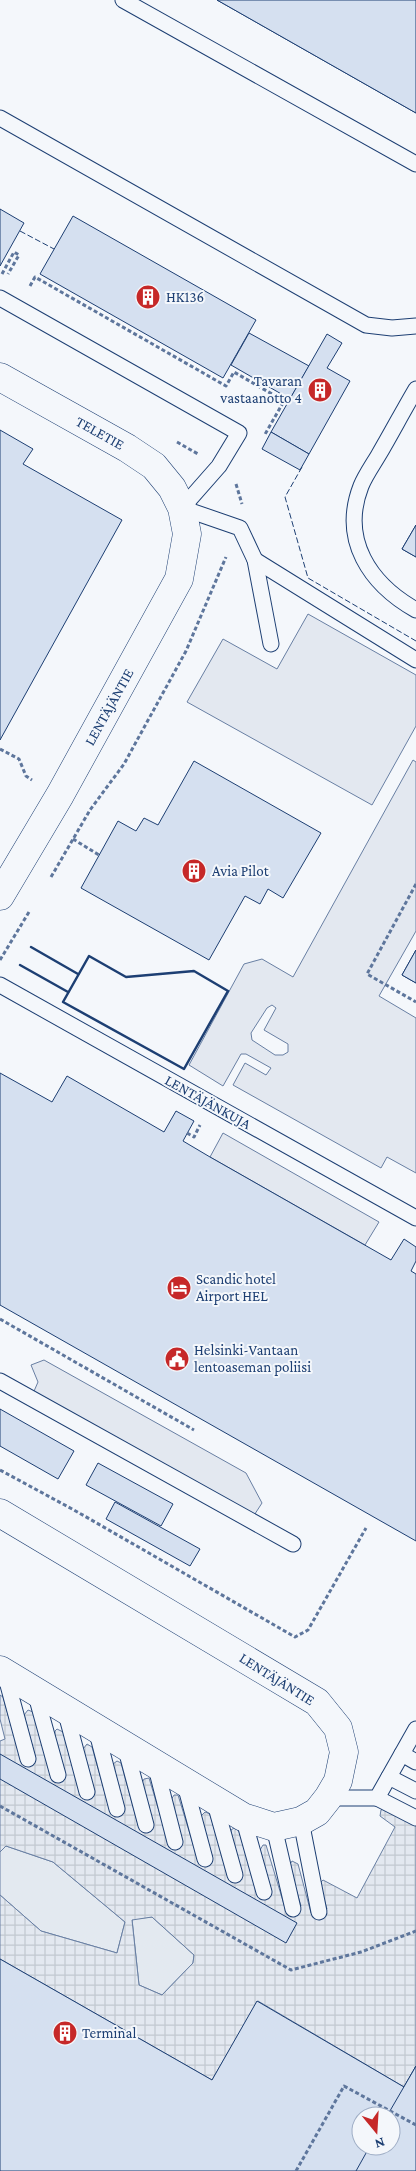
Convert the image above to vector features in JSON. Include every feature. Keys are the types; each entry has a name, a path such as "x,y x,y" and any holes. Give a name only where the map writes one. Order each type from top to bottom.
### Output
{"street":[{"name":"TELETIE","path":"0,377 127,448 154,466 172,488 182,508"},
{"name":"LENTÄJÄNTIE","path":"0,896 64,787 179,579 187,534 182,508"},
{"name":"LENTÄJÄNTIE","path":"0,1513 317,1702 338,1728 344,1752 338,1781 317,1812 301,1821 274,1827"},
{"path":"2,1671 243,1817 274,1827"}],"lane":[{"path":"123,0 416,164"},
{"path":"0,118 366,324 392,328 416,326"},
{"path":"0,298 238,433 219,466 182,508 240,528 255,560 271,644"},
{"path":"416,389 361,486 354,515 355,539 364,560 378,582 401,602 416,610"},
{"path":"255,560 416,660"},
{"name":"LENTÄJÄNKUJA","path":"0,985 416,1218"},
{"path":"0,1381 293,1544"},
{"path":"2,1671 28,1758"},
{"path":"35,1690 58,1774"},
{"path":"65,1708 87,1792"},
{"path":"95,1727 117,1809"},
{"path":"377,1798 415,1733"},
{"path":"125,1746 146,1825"},
{"path":"402,1754 416,1762"},
{"path":"155,1764 175,1842"},
{"path":"389,1777 416,1792"},
{"path":"184,1781 204,1859"},
{"path":"328,1798 377,1798 416,1818"},
{"path":"214,1800 235,1875"},
{"path":"243,1817 264,1892"},
{"path":"301,1821 319,1912"},
{"path":"274,1827 294,1909"}],"path":[{"path":"0,277 14,252 19,255 6,278"},
{"path":"27,291 35,277 226,386 234,372 280,396 284,401 260,442"},
{"path":"236,484 241,476"},
{"path":"48,880 90,810 124,764 186,651 240,528"},
{"path":"74,839 99,855"},
{"path":"416,884 367,974 416,1002"},
{"path":"0,961 33,906"},
{"path":"187,1133 194,1137 202,1120"},
{"path":"0,1319 194,1430"},
{"path":"0,1470 74,1510 295,1637 308,1630 366,1528"},
{"path":"0,1806 291,1970 361,1952 416,1931"},
{"path":"296,2171 344,2086 416,2125"}],"shaded area":[{"path":"308,614 416,675 416,726 372,805 187,702 223,639 277,669"},
{"path":"413,760 416,762 416,931 379,996 416,1018 416,1173 387,1157 381,1168 233,1085 245,1063 266,1075 271,1068 246,1054 241,1054 223,1086 189,1065 244,964 262,959 293,977","holes":["272,1005 276,1008 264,1030 288,1044 288,1052 283,1055 275,1055 252,1040 251,1033 267,1008"]},
{"path":"223,1133 379,1222 365,1245 210,1157"},
{"path":"44,1360 246,1473 262,1503 251,1520 31,1398 38,1382 31,1365"},
{"path":"0,1695 3,1697 21,1760 35,1756 24,1715 28,1710 33,1712 51,1777 55,1731 57,1729 63,1732 80,1794 83,1749 87,1744 92,1747 110,1811 113,1764 117,1761 121,1763 139,1828 153,1823 142,1783 144,1779 149,1778 169,1844 182,1840 171,1800 174,1795 178,1795 198,1860 212,1856 201,1816 205,1812 210,1814 228,1877 242,1873 231,1834 231,1830 234,1828 239,1831 257,1894 271,1890 260,1850 263,1845 266,1845 286,1911 301,1906 289,1866 292,1861 298,1864 311,1913 319,1912 327,1909 320,1886 323,1880 357,1898 395,1827 380,1816 381,1810 383,1809 416,1825 416,2066 404,2087 258,2001 212,2080 0,1959 0,1895 41,1931 117,1953 125,1922 53,1862 6,1846 0,1852 0,1741 5,1739 0,1719","holes":["152,1917 194,1955 193,1963 162,1995 139,1985 132,1920"]},
{"path":"6,1846 53,1862 125,1922 117,1953 41,1931 0,1895 0,1852"},
{"path":"152,1917 194,1955 193,1963 162,1995 139,1985 132,1919"}],"building":[{"path":"217,0 416,0 416,113"},
{"path":"217,0 416,0 416,113"},
{"path":"0,209 24,223 0,266"},
{"name":"HK136","path":"73,216 256,320 223,378 40,274"},
{"path":"249,333 309,366 290,399 231,365"},
{"name":"Tavaran vastaanotto 4","path":"327,334 342,343 327,368 350,381 309,454 271,432"},
{"path":"0,430 33,449 23,464 122,520 0,740"},
{"path":"271,432 309,454 300,470 262,449"},
{"path":"416,525 416,557 402,549"},
{"path":"416,525 416,557 402,549"},
{"name":"Avia Pilot","path":"194,761 321,833 283,898 268,889 260,904 245,896 209,960 81,888 118,821 136,831 144,818 158,825"},
{"path":"416,950 416,983 402,975"},
{"path":"416,950 416,983 402,975"},
{"path":"0,1073 52,1102 67,1076 164,1132 176,1111 194,1121 183,1141 391,1260 404,1239 416,1247 416,1261 411,1271 416,1274 416,1541 0,1305"},
{"path":"0,1409 74,1451 58,1479 0,1446"},
{"path":"98,1463 173,1504 161,1526 86,1485"},
{"path":"115,1502 200,1549 190,1566 106,1519"},
{"path":"0,1754 297,1923 286,1943 0,1779"},
{"name":"Terminal","path":"0,1959 212,2080 257,2001 404,2087 416,2066 416,2171 0,2171"},
{"path":"416,2066 416,2171 356,2171 364,2156 401,2156 401,2106 393,2106"}],"fence":[{"path":"20,231 54,249"},
{"path":"302,467 285,497 308,578 416,641"}],"wall":[{"path":"31,947 78,974"},
{"path":"89,956 126,977 194,971 228,991 184,1069 63,1002 89,956"},
{"path":"20,965 68,992"}],"place":[{"name":"HK136","path":"148,297"},
{"name":"Tavaran vastaanotto 4","path":"320,390"},
{"name":"Avia Pilot","path":"194,871"},
{"name":"Scandic hotel Airport HEL","path":"179,1288"},
{"name":"Helsinki-Vantaan lentoaseman poliisi","path":"177,1359"},
{"name":"Terminal","path":"65,2033"}]}
